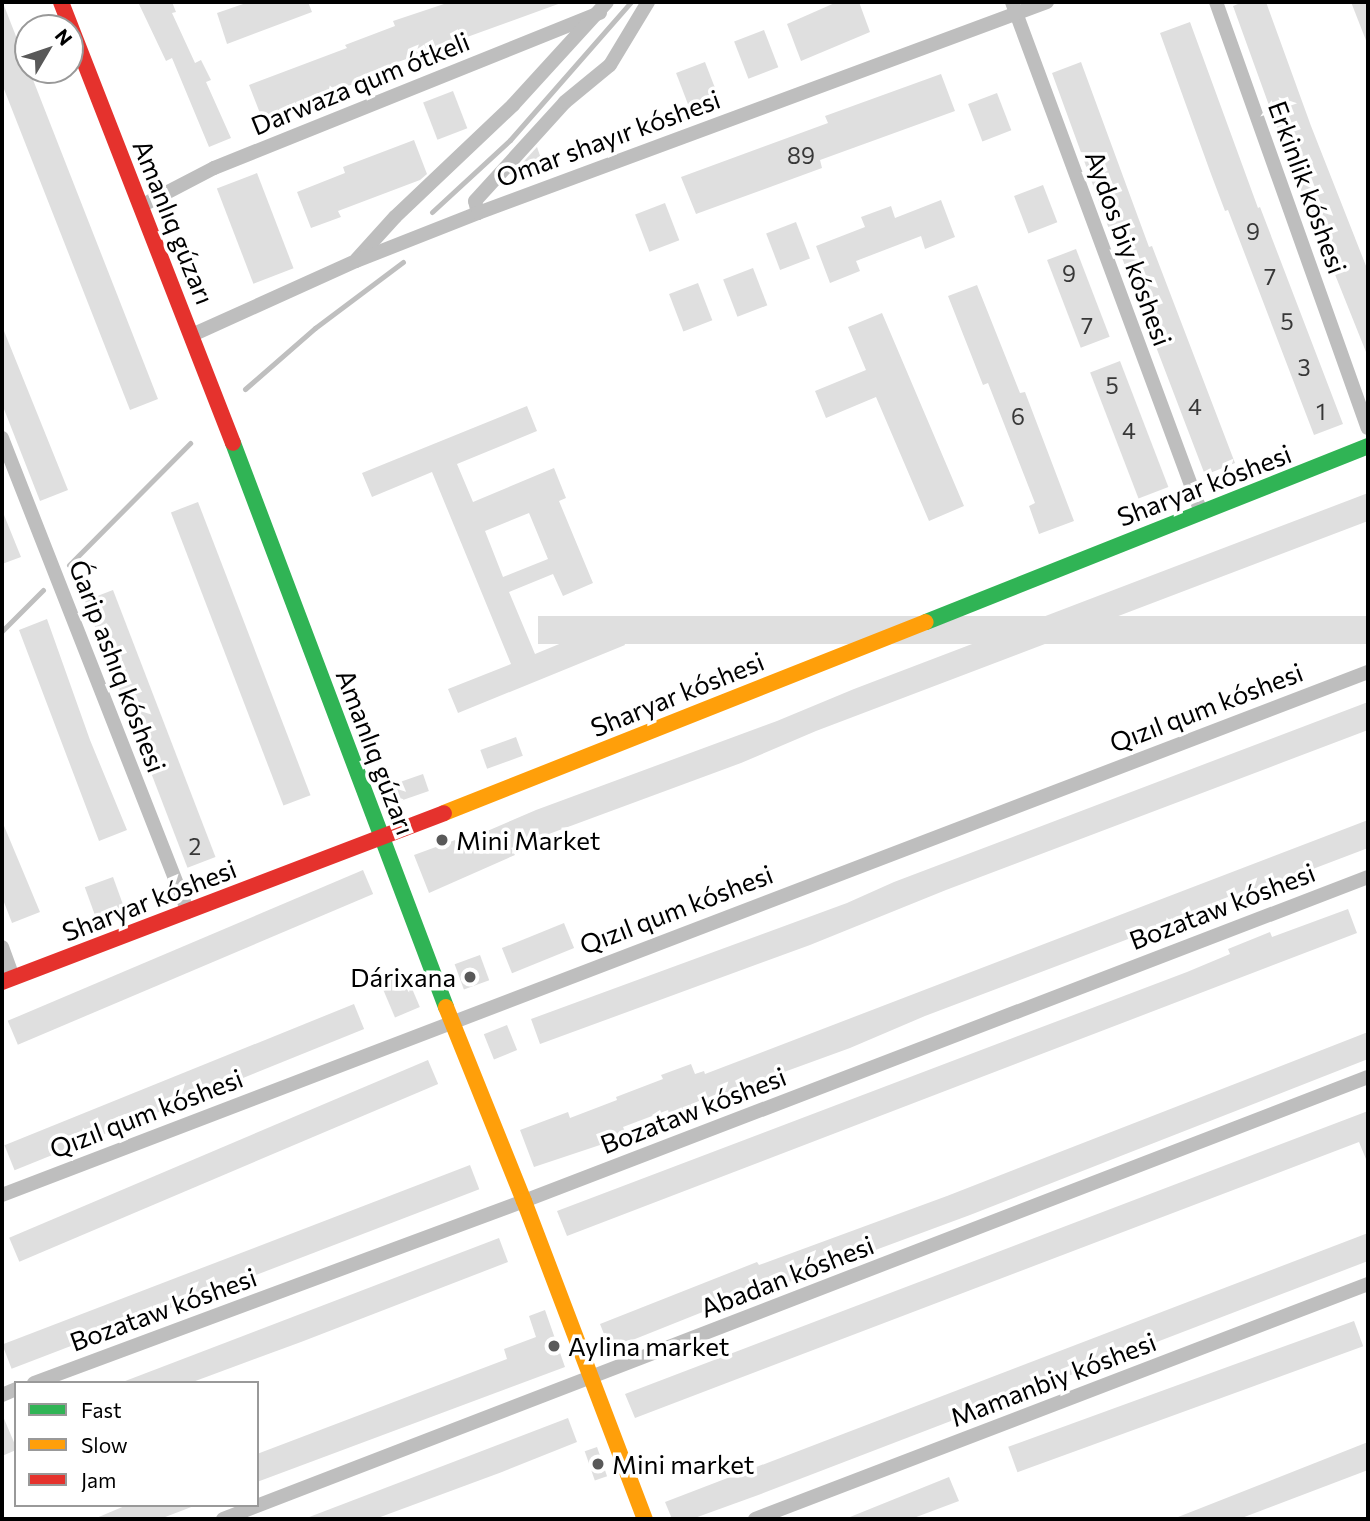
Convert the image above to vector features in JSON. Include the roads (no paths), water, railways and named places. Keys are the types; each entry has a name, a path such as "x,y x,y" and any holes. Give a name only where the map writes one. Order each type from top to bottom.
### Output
{"street":[{"name":"Amanlıq gúzarı","path":"61,2 192,335 451,1021 524,1201 645,1519"},
{"path":"478,213 475,201 565,102 610,65 648,2"},
{"name":"Omar shayır kóshesi","path":"192,335 356,261 478,213 1014,7 1047,2"},
{"name":"Erkinlik kóshesi","path":"1216,2 1368,428"},
{"name":"Aydos biy kóshesi","path":"1014,7 1201,512"},
{"name":"Darwaza qum ótkeli","path":"141,206 214,168 604,8"},
{"path":"356,261 395,217 513,105 604,8"},
{"name":"Ǵarip ashıq kóshesi","path":"2,438 188,912"},
{"name":"Sharyar kóshesi","path":"7,980 382,837 1368,446"},
{"name":"Qızıl qum kóshesi","path":"2,1195 1368,672"},
{"name":"Bozataw kóshesi","path":"39,1381 524,1201 1368,877"},
{"path":"2,947 7,980"},
{"name":"Abadan kóshesi","path":"259,1505 1368,1077"},
{"name":"Mamanbiy kóshesi","path":"755,1519 1368,1284"},
{"name":"Abadan kóshesi","path":"223,1519 254,1507"}],"waterway":[{"path":"432,212 510,140 631,2"},
{"path":"245,389 315,328 403,262"},
{"path":"69,565 190,443"},
{"path":"2,631 43,590"}],"place":[{"name":"Mini Market","path":"442,840"},
{"name":"Dárixana","path":"470,977"},
{"name":"Aylina market","path":"554,1346"},
{"name":"Mini market","path":"598,1464"}]}
